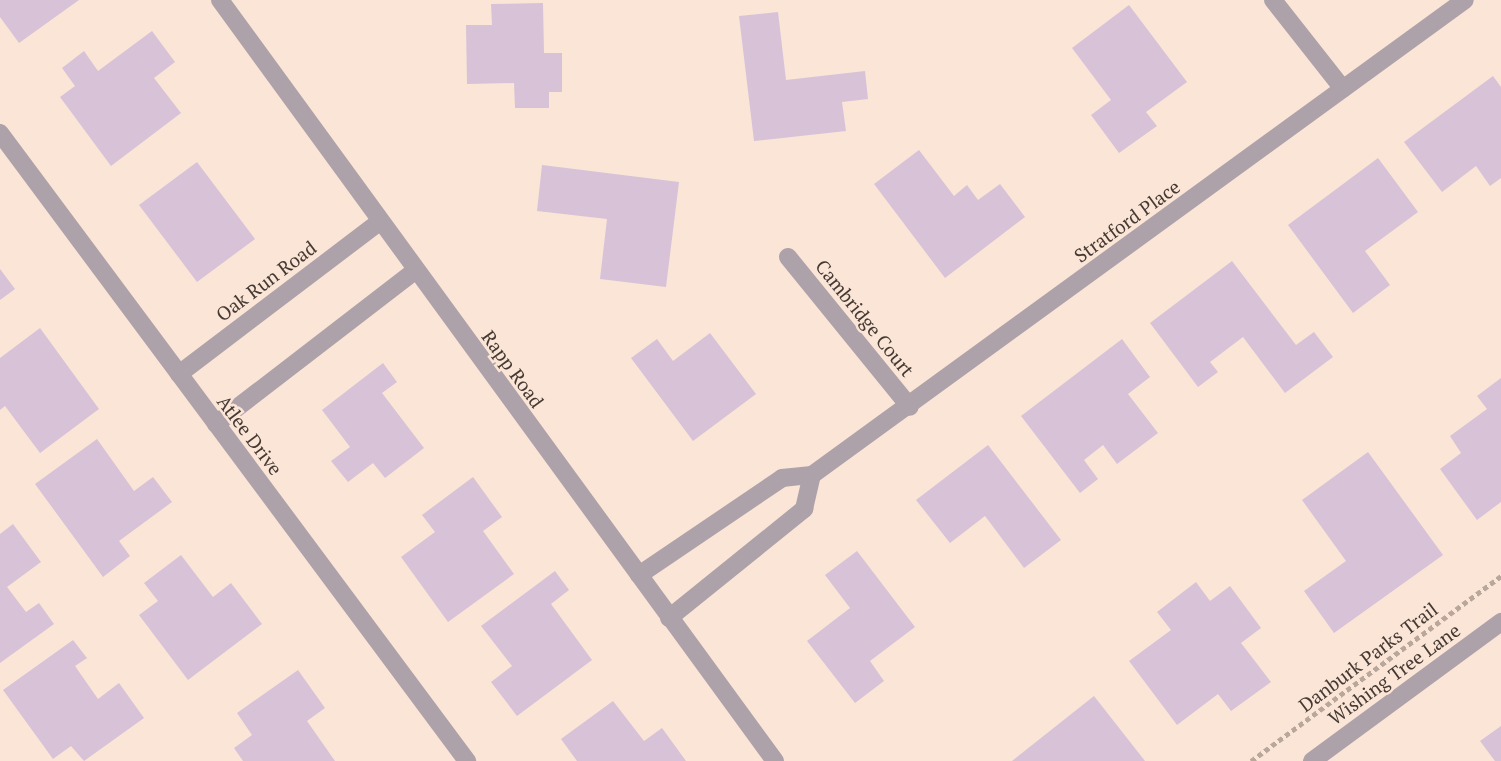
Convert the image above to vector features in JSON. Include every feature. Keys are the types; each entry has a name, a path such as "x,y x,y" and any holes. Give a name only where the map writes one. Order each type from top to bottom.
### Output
{"street":[{"name":"Rapp Road","path":"220,0 379,222 775,761"},
{"path":"1273,0 1343,89"},
{"name":"Stratford Place","path":"639,575 782,478 812,475 910,407 1465,0"},
{"name":"Atlee Drive","path":"0,133 467,761"},
{"name":"Oak Run Road","path":"179,374 379,222"},
{"name":"Cambridge Court","path":"788,257 910,407"},
{"path":"216,424 415,271"},
{"path":"669,618 804,509 812,475"},
{"name":"Wishing Tree Lane","path":"1312,761 1501,622"}],"path":[{"name":"Danburk Parks Trail","path":"1251,761 1501,576"}],"building":[{"path":"0,0 79,0 19,43 0,17"},
{"path":"543,3 544,53 562,53 562,92 549,92 549,108 515,108 514,83 467,84 466,25 492,25 491,4"},
{"path":"1129,5 1187,82 1146,112 1157,126 1119,153 1091,115 1111,100 1072,48"},
{"path":"778,12 786,80 865,71 868,99 842,102 846,131 754,141 739,16"},
{"path":"152,31 175,62 154,78 181,113 111,166 60,97 75,86 62,68 84,51 98,71"},
{"path":"1493,76 1501,87 1501,178 1490,186 1476,166 1442,192 1404,142"},
{"path":"919,150 954,196 967,185 978,200 1000,184 1025,217 945,278 874,184"},
{"path":"1378,158 1418,212 1365,251 1390,285 1353,313 1288,225"},
{"path":"197,162 255,239 197,282 139,205"},
{"path":"542,165 679,182 666,287 600,279 607,219 537,211"},
{"path":"1232,261 1296,345 1314,332 1333,357 1285,393 1243,337 1210,362 1218,372 1198,387 1150,323"},
{"path":"0,269 15,289 0,300"},
{"path":"40,328 99,409 40,453 5,406 0,410 0,358"},
{"path":"710,333 756,394 693,441 631,358 657,339 673,361"},
{"path":"1122,339 1150,377 1128,394 1158,433 1117,464 1103,445 1084,460 1098,479 1080,493 1021,416"},
{"path":"383,363 397,382 382,393 424,448 385,478 373,463 348,482 331,461 350,447 322,410"},
{"path":"1501,378 1501,502 1477,520 1440,469 1461,453 1450,436 1487,409 1477,396"},
{"path":"97,439 134,491 153,477 172,502 119,541 130,556 103,577 35,484"},
{"path":"988,445 1061,540 1024,568 985,516 950,543 916,500"},
{"path":"1368,452 1443,555 1334,633 1304,591 1346,561 1302,500"},
{"path":"473,477 502,517 483,531 514,574 448,622 401,557 435,532 422,515"},
{"path":"13,524 41,562 7,587 26,612 39,603 54,624 0,663 0,534"},
{"path":"857,551 915,627 870,661 884,681 855,703 807,641 850,608 825,575"},
{"path":"181,555 213,597 231,583 262,624 188,680 139,615 158,601 144,583"},
{"path":"555,571 569,590 551,604 592,660 517,716 491,682 512,666 481,626"},
{"path":"1196,582 1210,601 1230,586 1261,628 1241,643 1271,682 1231,711 1218,694 1177,725 1129,661 1171,630 1157,612"},
{"path":"73,640 87,658 75,666 98,699 119,683 144,718 84,761 71,746 53,759 3,690"},
{"path":"298,670 325,708 307,721 335,761 243,761 234,748 252,735 237,713"},
{"path":"1094,696 1145,761 1012,761"},
{"path":"613,701 644,741 662,728 686,761 577,761 561,739"},
{"path":"1501,726 1501,761 1495,761 1480,741"}]}
